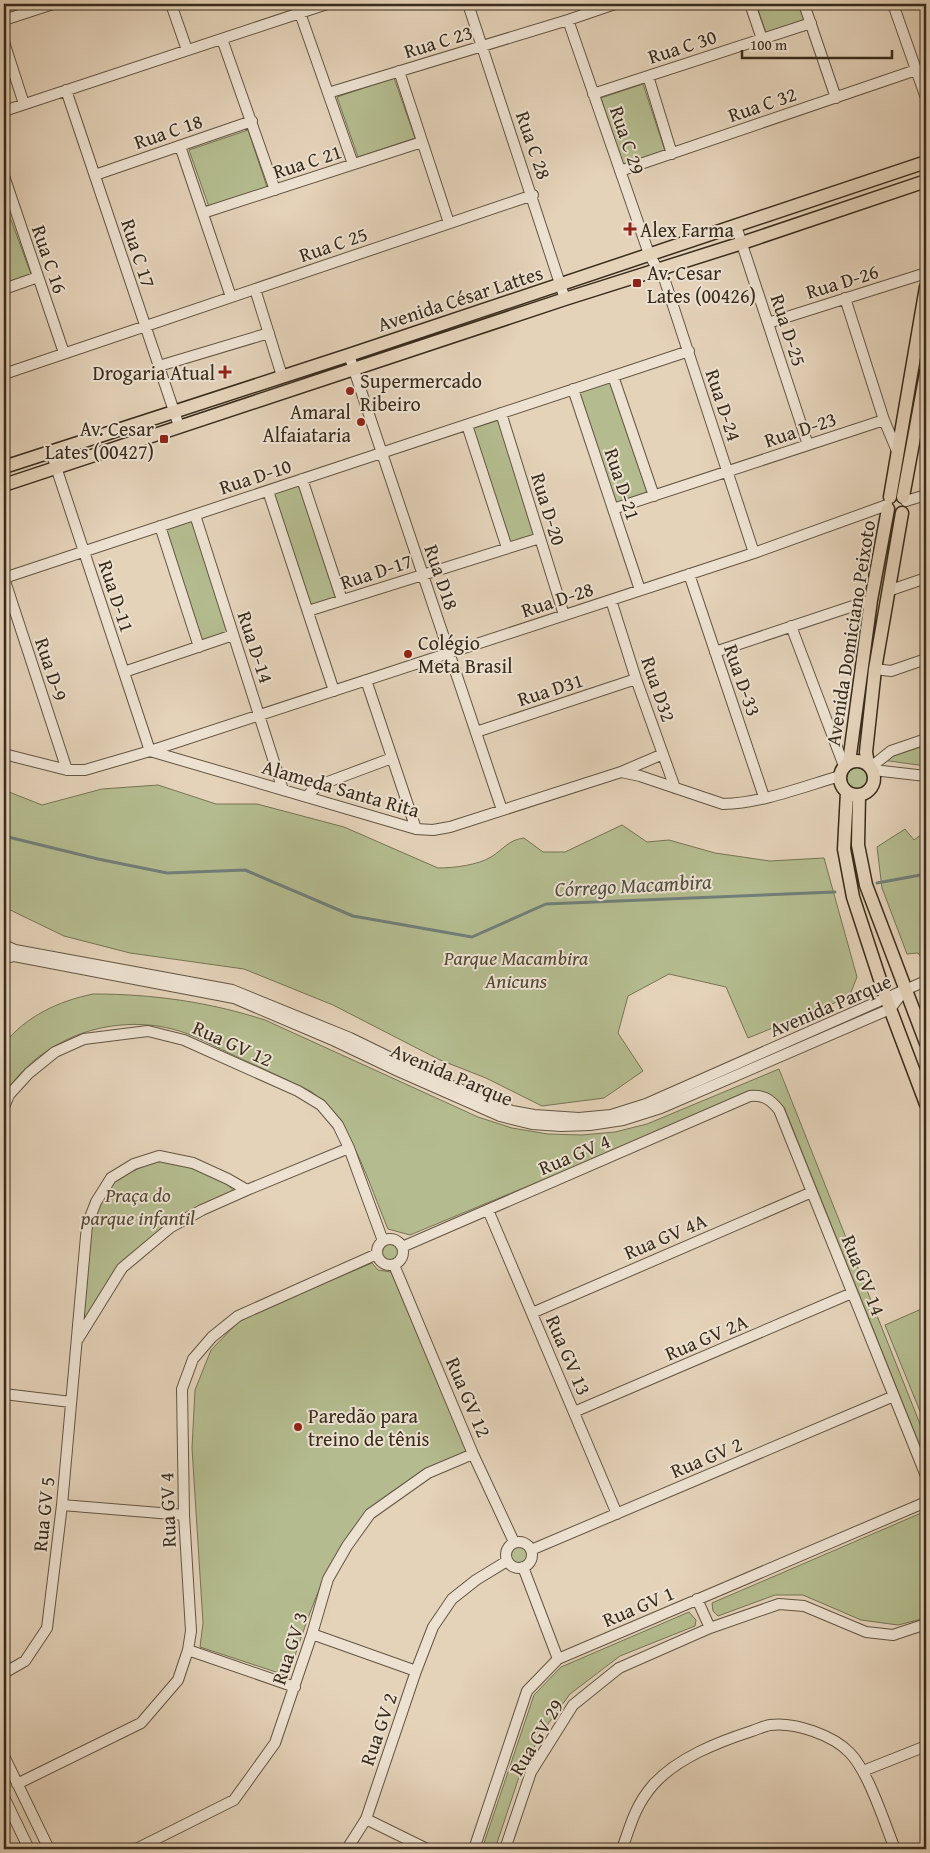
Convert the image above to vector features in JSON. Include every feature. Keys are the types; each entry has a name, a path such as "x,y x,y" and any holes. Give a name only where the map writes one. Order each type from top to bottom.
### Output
{"main road":[{"name":"Avenida César Lattes","path":"4,467 349,355 926,162"},
{"name":"Avenida César Lattes","path":"4,485 926,181"},
{"path":"914,186 926,190"},
{"name":"Avenida Domiciano Peixoto","path":"870,767 866,752 875,669 888,591 896,504 898,451 926,287"},
{"name":"Avenida Domiciano Peixoto","path":"844,768 871,600 896,504 926,373"},
{"path":"853,794 867,792 872,786 874,778 870,767 862,761 844,768 840,782 853,794 858,845 866,885 926,1043"},
{"path":"853,794 844,849 853,897 888,1003 926,1104"}],"street":[{"path":"4,20 53,4"},
{"path":"171,4 187,50"},
{"path":"4,111 327,4"},
{"name":"Rua C 28","path":"468,4 565,299"},
{"name":"Rua C 23","path":"328,93 615,4"},
{"path":"750,4 762,39"},
{"path":"804,4 836,98"},
{"path":"893,4 926,98"},
{"path":"300,13 354,164"},
{"name":"Rua C 29","path":"568,20 649,254 658,270"},
{"name":"Rua C 30","path":"593,94 811,23"},
{"path":"222,38 275,190"},
{"path":"4,42 24,104"},
{"name":"Rua C 32","path":"620,171 916,70"},
{"path":"399,71 449,223"},
{"path":"648,76 672,154"},
{"name":"Rua C 17","path":"66,90 179,426"},
{"name":"Rua C 18","path":"95,175 252,121"},
{"name":"Rua C 21","path":"203,213 422,142"},
{"path":"180,146 231,297"},
{"name":"Rua C 16","path":"4,176 8,201 38,277 64,353"},
{"name":"Rua C 25","path":"4,374 532,195"},
{"name":"Rua D-25","path":"736,226 808,445"},
{"name":"Rua D-24","path":"658,270 664,278 689,351 754,553"},
{"name":"Rua D-26","path":"768,323 926,273"},
{"path":"4,289 38,277"},
{"path":"255,289 282,376"},
{"path":"845,298 884,420 898,451"},
{"path":"159,366 268,333"},
{"name":"Rua D-10","path":"4,578 689,351"},
{"name":"Rua D18","path":"349,355 502,810"},
{"path":"613,376 654,496"},
{"name":"Rua D-21","path":"573,389 640,590"},
{"name":"Rua D-20","path":"501,413 564,615"},
{"name":"Rua D-23","path":"613,509 884,420"},
{"path":"467,425 507,548"},
{"name":"Rua D-11","path":"50,452 150,751"},
{"path":"302,479 342,600"},
{"path":"268,491 334,691"},
{"name":"Rua D-28","path":"150,751 926,495"},
{"name":"Rua D-14","path":"195,515 283,790"},
{"path":"160,526 200,647"},
{"name":"Rua D-17","path":"308,611 540,538"},
{"name":"Rua D-33","path":"688,574 764,797"},
{"name":"Rua D-9","path":"4,578 67,770"},
{"path":"888,591 926,578"},
{"name":"Rua D32","path":"611,600 636,679 675,788"},
{"path":"715,652 871,600"},
{"path":"620,772 640,776 723,804 737,804 764,797 844,768 791,626"},
{"path":"124,672 234,635"},
{"path":"875,669 891,671 926,659"},
{"name":"Rua D31","path":"476,732 636,679"},
{"path":"366,680 416,829"},
{"path":"870,767 891,751 926,739"},
{"path":"4,754 67,770 85,770 150,751"},
{"name":"Alameda Santa Rita","path":"150,751 416,829 433,830 450,827 620,772 663,754"},
{"path":"306,797 316,786 392,758"},
{"path":"870,767 926,776"},
{"name":"Avenida Parque","path":"4,945 15,950 232,990 350,1038 428,1076 512,1111 555,1117 579,1118 611,1114 646,1104 888,1003"},
{"name":"Avenida Parque","path":"4,958 14,956 234,998 335,1041 500,1116 532,1124 561,1126 590,1125 623,1120 661,1108 888,1003 905,990"},
{"path":"905,990 926,981"},
{"name":"Rua GV 12","path":"4,1107 9,1095 29,1073 55,1052 84,1039 148,1031 184,1040 298,1091 321,1105 338,1125 349,1148 383,1240"},
{"name":"Rua GV 14","path":"761,1095 771,1100 779,1110 926,1476"},
{"name":"Rua GV 4","path":"402,1247 750,1096 761,1095"},
{"name":"Rua GV 5","path":"77,1340 122,1268 171,1226 247,1190 349,1148"},
{"name":"Rua GV 5","path":"4,1673 25,1661 47,1628 62,1505 87,1225 96,1202 111,1178 134,1164 159,1156 193,1163 247,1190"},
{"name":"Rua GV 4A","path":"532,1313 812,1192"},
{"name":"Rua GV 13","path":"488,1210 617,1514"},
{"path":"393,1239 402,1247 402,1256 394,1264 383,1264 377,1254 378,1246 383,1240 393,1239"},
{"name":"Rua GV 4","path":"18,1784 141,1722 178,1680 188,1650 191,1631 184,1515 182,1389 193,1359 212,1337 238,1316 377,1254"},
{"name":"Rua GV 12","path":"394,1264 473,1454 514,1542"},
{"name":"Rua GV 2A","path":"574,1412 852,1293"},
{"path":"4,1394 71,1402"},
{"name":"Rua GV 2","path":"531,1550 894,1396"},
{"name":"Rua GV 3","path":"136,1849 234,1800 275,1743 295,1687 328,1579 347,1546 370,1514 428,1473 473,1454"},
{"name":"Rua GV 1","path":"474,1849 527,1691 558,1659 926,1502"},
{"path":"62,1505 184,1515"},
{"path":"514,1542 522,1542 531,1550 531,1560 523,1567 512,1566 505,1557 507,1549 514,1542"},
{"name":"Rua GV 2","path":"347,1849 366,1819 432,1627 452,1599 476,1580 507,1561"},
{"path":"523,1567 558,1659"},
{"path":"697,1599 710,1628"},
{"name":"Rua GV 29","path":"507,1849 531,1772 573,1705 619,1668 710,1628 779,1604 804,1606 866,1632 893,1635 926,1624"},
{"path":"312,1634 416,1671"},
{"path":"188,1650 295,1687"},
{"path":"622,1849 637,1806 654,1784 678,1764 737,1736 770,1725 798,1727 823,1734 850,1752 863,1771 895,1849"},
{"path":"863,1771 926,1746"},
{"path":"4,1756 50,1849"},
{"path":"4,1797 28,1846 42,1835"},
{"path":"366,1819 427,1849"}],"green space":[{"path":"4,4 38,4 4,15"},
{"path":"756,4 800,4 805,20 766,33"},
{"path":"394,78 415,138 358,157 337,97"},
{"path":"643,84 665,151 623,165 601,98"},
{"path":"248,130 267,187 209,207 189,150"},
{"path":"7,209 31,274 4,284 4,210"},
{"path":"610,382 648,494 615,505 577,392"},
{"path":"500,416 537,536 508,545 470,426"},
{"path":"302,481 340,598 310,608 270,492"},
{"path":"194,518 231,631 200,643 163,528"},
{"path":"926,745 926,766 882,760"},
{"path":"856,765 861,766 867,772 867,782 861,788 856,789 851,788 845,782 844,777 845,772 851,766"},
{"name":"Parque Macambira Anicuns","path":"158,785 216,804 257,804 344,827 438,868 458,867 479,862 491,857 510,843 524,838 543,852 565,852 622,825 647,842 669,840 715,853 770,861 824,858 857,977 849,997 748,1038 726,987 669,974 628,996 618,1033 643,1071 604,1098 542,1106 486,1078 440,1060 333,1005 244,969 130,953 64,936 4,907 4,790 42,805 102,789"},
{"path":"905,829 914,840 926,831 926,964 918,953 907,954 882,888 877,847"},
{"path":"93,994 159,997 180,1000 223,1008 265,1020 478,1117 512,1128 548,1134 582,1135 615,1132 647,1124 779,1069 926,1439 926,1461 784,1107 771,1095 757,1091 410,1235 388,1229 349,1137 326,1105 312,1092 188,1034 158,1026 142,1025 111,1026 95,1029 66,1040 39,1056 16,1078 4,1095 4,1044 22,1025 44,1011 68,1001"},
{"name":"Praça do parque infantil","path":"160,1159 190,1166 211,1174 228,1185 234,1192 137,1251 82,1327 89,1226 113,1180"},
{"path":"386,1243 394,1243 399,1248 397,1259 386,1261 381,1256 381,1248"},
{"path":"372,1263 378,1270 391,1272 467,1452 447,1460 393,1491 374,1505 356,1525 342,1544 321,1586 288,1676 200,1647 203,1623 192,1448 195,1390 211,1350 241,1319"},
{"path":"926,1307 926,1426 885,1325"},
{"path":"926,1511 926,1618 898,1625 861,1620 803,1595 775,1595 718,1616 713,1611 712,1603"},
{"path":"515,1547 523,1547 528,1552 526,1563 515,1565 510,1560 510,1552"},
{"path":"689,1612 696,1620 695,1626 620,1656 570,1694 543,1731 521,1771 495,1849 482,1849 534,1695 561,1667"}],"waterway":[{"name":"Córrego Macambira","path":"4,836 98,859 167,873 245,870 353,916 472,937 546,904 835,892"},
{"name":"Córrego Macambira","path":"877,883 926,874"}],"place":[{"name":"Alex Farma","path":"630,229"},
{"name":"Av. Cesar Lates (00426)","path":"637,283"},
{"name":"Drogaria Atual","path":"225,372"},
{"name":"Supermercado Ribeiro","path":"350,391"},
{"name":"Amaral Alfaiataria","path":"361,422"},
{"name":"Av. Cesar Lates (00427)","path":"164,439"},
{"name":"Colégio Meta Brasil","path":"408,654"},
{"name":"Paredão para treino de tênis","path":"298,1427"}]}
